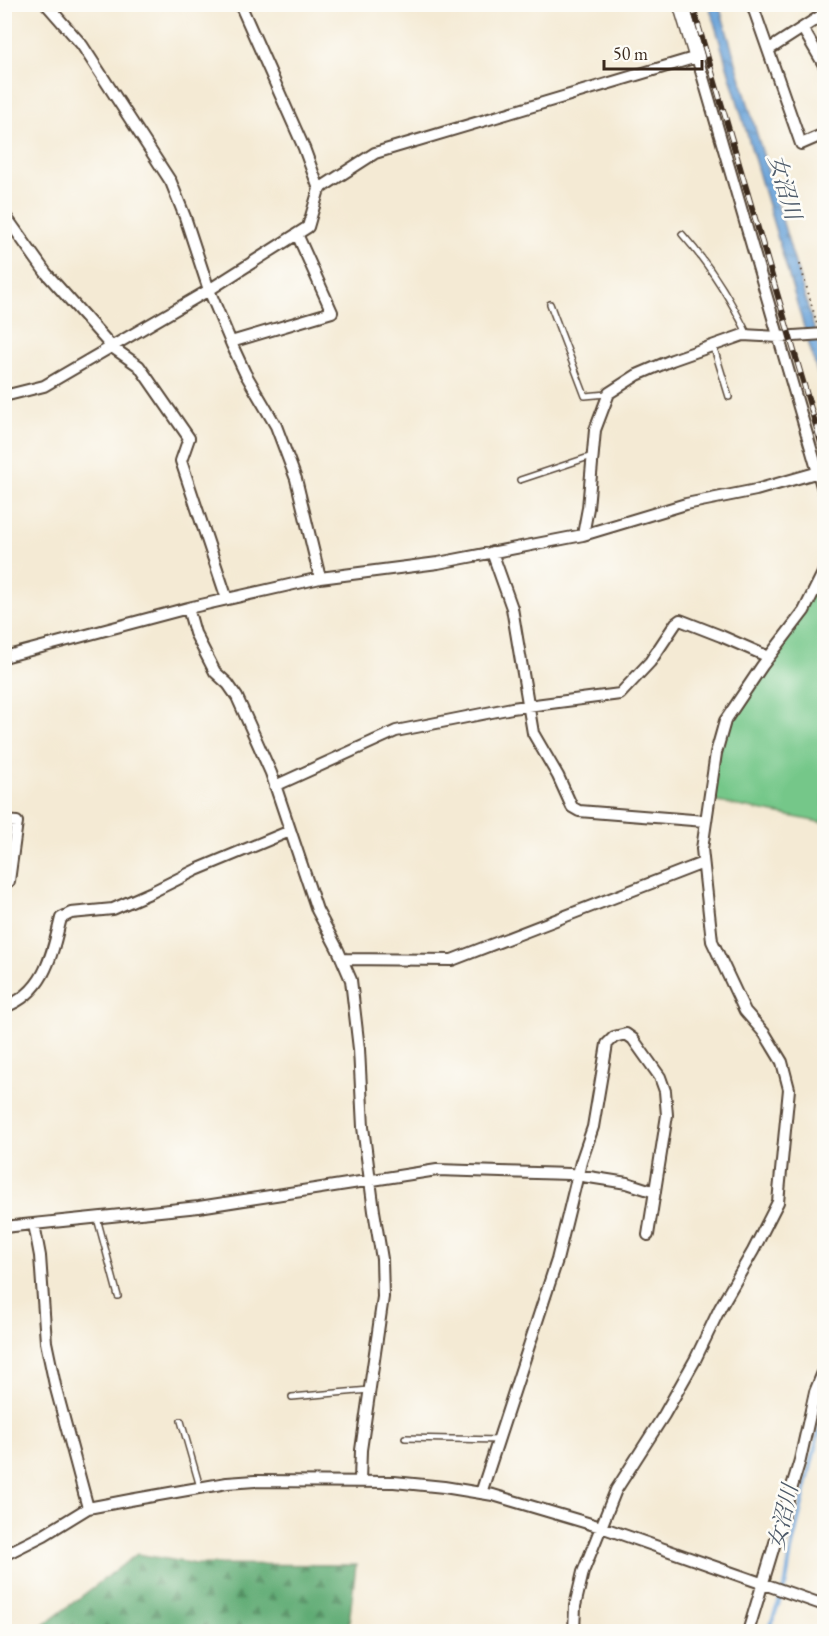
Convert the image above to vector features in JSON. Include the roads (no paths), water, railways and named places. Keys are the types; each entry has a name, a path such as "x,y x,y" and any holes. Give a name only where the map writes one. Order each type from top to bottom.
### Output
{"street":[{"path":"46,4 82,45 171,182 231,342 245,373 280,436 296,479 320,578"},
{"path":"4,396 44,386 210,290 309,227 319,189 304,148 240,4"},
{"path":"681,4 825,493"},
{"path":"752,4 801,144 825,134"},
{"path":"768,50 825,14"},
{"path":"803,29 825,65"},
{"path":"319,189 375,153 697,57"},
{"path":"4,214 46,273 112,347 139,366 189,438 181,461 227,599"},
{"path":"231,342 332,312 297,234"},
{"path":"583,535 594,456 595,430 609,393 637,375 742,335 779,337 822,334"},
{"path":"4,657 188,608 320,578 438,563 583,535 686,504 756,490 819,472"},
{"path":"492,552 512,608 533,733 558,776 572,807 579,811 705,821"},
{"path":"574,1632 575,1606 583,1572 616,1490 695,1360 720,1308 778,1202 789,1089 782,1062 765,1034 745,1011 712,941 702,849 716,753 725,721 804,611 825,571"},
{"path":"188,608 195,633 215,672 228,684 237,697 275,786 317,910 351,980 356,1013 363,1127 382,1259 383,1297 361,1450 360,1481"},
{"path":"275,786 396,731 528,706 620,694 650,662 680,620 769,657"},
{"path":"4,821 16,822 9,881 4,881"},
{"path":"4,1007 26,995 43,978 62,918 71,913 112,909 196,870 290,831"},
{"path":"342,959 452,960 703,863"},
{"path":"481,1493 557,1260 577,1176 593,1127 607,1044 614,1037 626,1034 633,1039 655,1069 665,1091 667,1115 648,1235"},
{"path":"4,1227 199,1207 437,1170 577,1176 627,1183 655,1192"},
{"path":"34,1224 40,1256 46,1342 55,1385 88,1508"},
{"path":"748,1632 768,1586 815,1392 825,1370"},
{"path":"4,1555 44,1535 88,1508 255,1481 360,1481 444,1487 481,1493 601,1527 825,1605"}],"lane":[{"path":"682,234 701,255 733,304 748,335"},
{"path":"550,304 585,396 609,393"},
{"path":"713,345 729,397"},
{"path":"520,480 594,456"},
{"path":"97,1218 118,1296"},
{"path":"292,1397 369,1390"},
{"path":"181,1421 200,1489"},
{"path":"405,1438 499,1440"}],"water":[{"path":"709,5 719,5 824,362 824,395"}],"waterway":[{"name":"女沼川","path":"768,1632 786,1583 791,1551 824,1409"}],"railway":[{"path":"692,4 824,453"}]}
